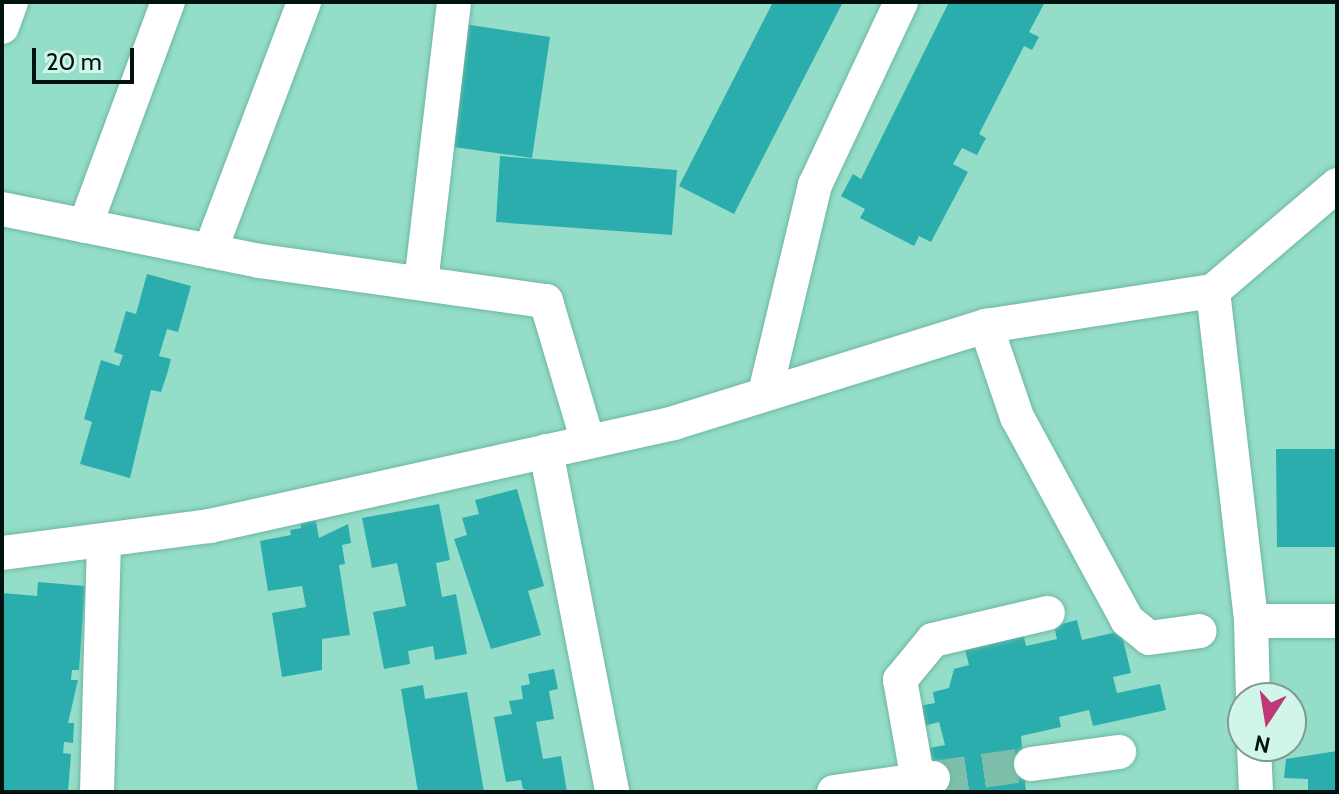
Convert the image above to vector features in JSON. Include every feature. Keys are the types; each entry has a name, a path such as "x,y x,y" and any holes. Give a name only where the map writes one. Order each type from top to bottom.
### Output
{"street":[{"path":"2,27 11,2"},
{"path":"85,226 168,2"},
{"path":"210,251 304,2"},
{"path":"421,283 454,2"},
{"path":"765,393 815,185 901,2"},
{"path":"2,553 210,526 588,442 765,393 986,326 1213,291 1337,185"},
{"path":"2,209 210,251 546,301 588,442"},
{"path":"1213,291 1251,621 1253,682"},
{"path":"986,326 1017,417 1127,620 1149,638 1200,631"},
{"path":"546,451 612,792"},
{"path":"97,792 104,540"},
{"path":"834,792 924,783 900,680 933,640 1048,613"},
{"path":"1251,621 1337,621"},
{"path":"1031,764 1119,752"},
{"path":"1255,762 1256,792"}],"building":[{"path":"773,2 843,2 734,214 679,186"},
{"path":"949,2 1045,2 1029,32 1039,37 1032,50 1024,46 979,134 986,138 977,155 962,148 953,164 968,172 931,242 919,236 914,246 860,218 865,209 841,196 853,174 861,179"},
{"path":"464,24 550,37 532,158 447,146"},
{"path":"500,156 677,170 672,235 496,222"},
{"path":"147,274 191,286 178,332 167,329 159,356 171,359 161,392 151,390 130,478 80,464 92,422 84,419 101,360 119,366 123,355 114,352 126,311 136,314"},
{"path":"1276,449 1337,449 1337,547 1277,547"},
{"path":"517,489 544,586 528,591 541,635 491,649 454,539 467,535 462,518 479,514 475,500"},
{"path":"439,504 450,560 436,563 442,597 456,594 467,654 435,660 433,646 408,651 410,664 384,669 373,612 406,606 397,563 372,568 362,518"},
{"path":"315,516 319,538 348,524 351,543 342,545 345,564 339,565 350,635 322,639 322,670 282,677 272,613 306,607 302,586 268,591 260,541 291,535 290,530 301,528 300,519"},
{"path":"38,582 85,586 79,670 72,670 71,680 78,680 68,723 74,723 73,743 64,742 63,753 71,754 68,792 2,792 2,593 37,596"},
{"path":"1077,620 1082,640 1121,631 1131,673 1113,677 1117,693 1160,684 1166,710 1093,726 1089,710 1059,717 1061,727 1021,736 1026,792 946,792 941,767 929,769 925,749 945,745 939,722 920,727 915,707 935,703 933,692 949,688 954,669 969,665 964,646 1023,632 1026,646 1057,639 1054,626"},
{"path":"554,669 558,689 549,691 554,719 536,722 543,759 561,756 567,792 534,792 523,789 521,780 506,782 494,717 512,714 509,701 523,699 521,686 530,684 528,674"},
{"path":"423,685 425,699 467,692 484,792 418,792 401,689"},
{"path":"1337,751 1337,792 1308,792 1308,779 1284,778 1286,762 1307,762 1307,756"}],"tunnel":[{"path":"933,778 1031,764"}]}
